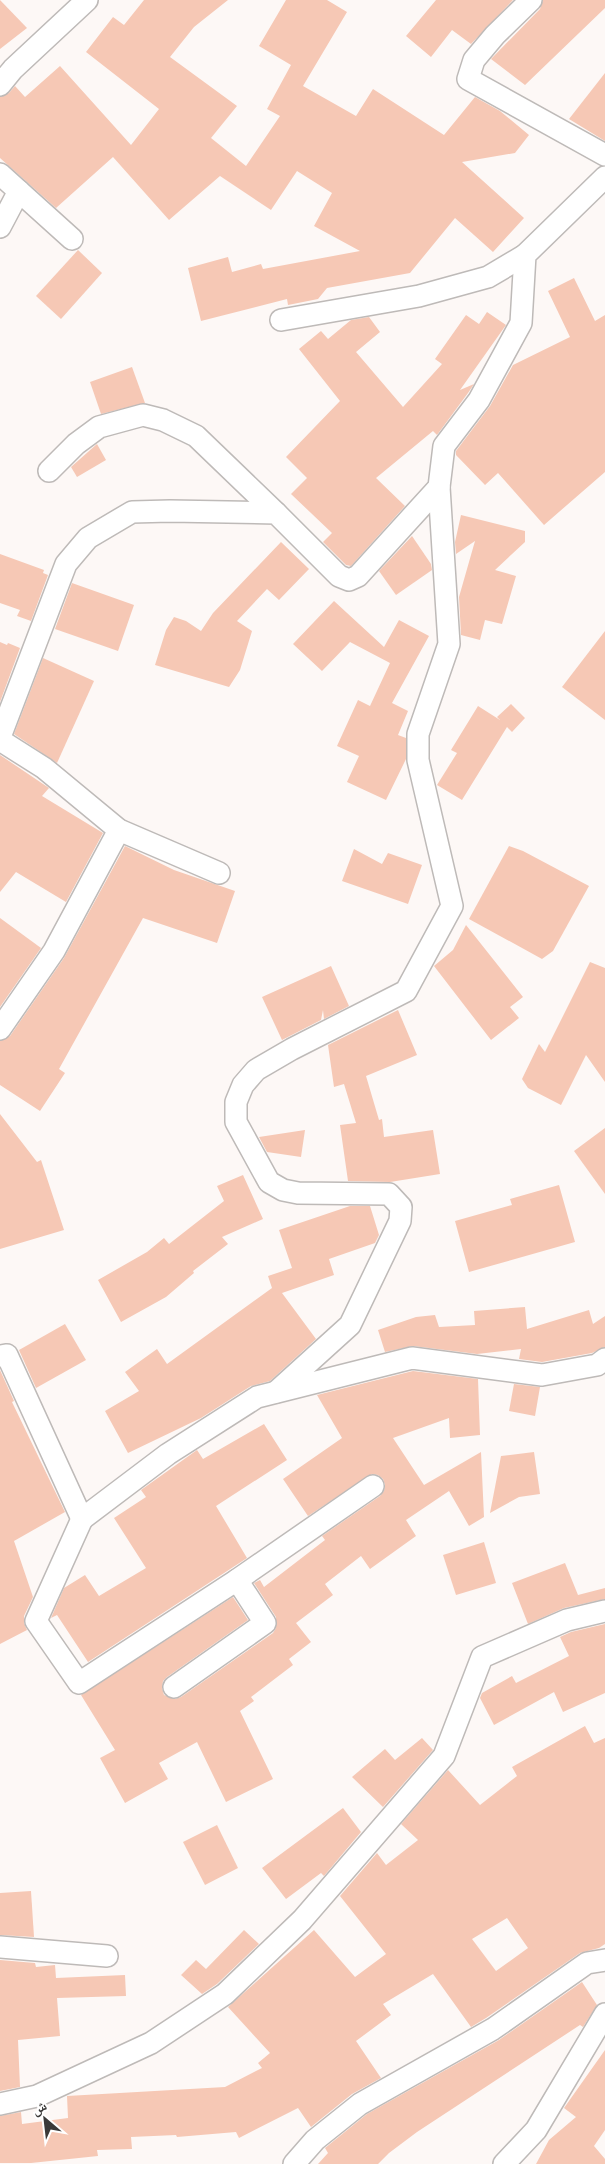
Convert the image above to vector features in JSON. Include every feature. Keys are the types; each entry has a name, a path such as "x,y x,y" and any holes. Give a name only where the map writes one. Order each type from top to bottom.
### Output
{"street":[{"path":"4,71 87,0"},
{"path":"531,0 495,35 474,60 468,79 605,156"},
{"path":"0,174 72,239"},
{"path":"281,320 419,296 488,277 525,255 605,177"},
{"path":"0,227 19,191"},
{"path":"276,1392 350,1325 400,1221 401,1207 388,1194 298,1193 283,1190 269,1182 236,1122 236,1102 243,1085 256,1070 292,1049 406,991 452,906 418,760 418,734 449,644 439,487 444,446 479,400 521,323 525,255"},
{"path":"49,471 76,444 99,428 143,414 163,420 196,436 338,576 348,580 358,576 439,487"},
{"path":"219,873 119,830 44,768 0,738 66,564 88,538 132,512 276,513"},
{"path":"0,1029 54,951 119,830"},
{"path":"2,1351 82,1518"},
{"path":"373,1486 237,1580 79,1683 36,1621 82,1518 168,1454 257,1397 412,1358 542,1375 597,1365 605,1359"},
{"path":"174,1687 265,1623 237,1580"},
{"path":"0,2104 37,2096 151,2043 225,1994 302,1920 444,1756 482,1657 567,1620 605,1611"},
{"path":"0,1947 107,1956"},
{"path":"294,2164 314,2140 360,2104 493,2029 587,1963 605,1960"},
{"path":"504,2164 536,2130 605,2014"}],"building":[{"path":"0,0 27,28 0,49"},
{"path":"144,0 228,0 194,27 170,57 237,106 211,138 246,166 280,116 267,109 291,65 259,46 286,0 327,0 347,12 303,86 356,116 373,89 444,135 475,97 500,111 529,135 515,153 462,162 524,218 493,252 455,218 410,273 327,288 318,299 288,305 287,299 201,321 188,268 228,257 232,272 261,264 263,269 360,251 314,226 332,193 297,171 271,210 220,176 169,220 113,157 56,208 0,158 0,97 9,93 15,86 25,97 60,66 131,145 159,109 86,52 113,17 124,25"},
{"path":"436,0 513,0 471,44 452,30 431,57 406,36"},
{"path":"543,0 605,0 605,8 525,85 491,59 540,9"},
{"path":"605,73 605,141 569,119"},
{"path":"78,250 102,273 61,319 36,296"},
{"path":"574,278 595,321 605,315 605,472 544,525 498,473 485,485 456,455 456,451 490,406 513,365 570,337 548,291"},
{"path":"487,312 506,325 460,390 474,384 437,435 433,431 376,478 405,506 351,566 346,565 323,542 332,533 291,494 307,478 286,457 340,401 299,349 321,331 328,339 351,320 369,317 380,332 356,352 403,407 442,364 435,359 466,315 479,324"},
{"path":"132,367 145,403 101,414 90,382"},
{"path":"97,444 106,460 77,477 71,467"},
{"path":"461,515 525,531 525,542 495,570 516,576 502,624 485,620 480,640 461,635 459,597 475,541 456,554 455,542"},
{"path":"412,536 431,564 432,570 396,595 379,571"},
{"path":"281,542 309,569 279,600 267,589 237,621 252,631 240,670 229,687 155,665 166,630 174,617 186,621 201,631 213,613"},
{"path":"0,554 44,570 43,573 48,575 31,621 17,616 20,610 0,603"},
{"path":"72,583 134,605 118,651 55,629"},
{"path":"334,601 384,647 399,620 429,636 392,703 408,711 398,735 406,738 406,759 386,800 347,782 359,756 337,746 358,700 370,706 390,663 350,642 322,671 293,644"},
{"path":"605,631 605,720 562,687"},
{"path":"0,642 20,648 0,702"},
{"path":"43,658 94,681 57,763 14,734"},
{"path":"511,704 525,718 512,732 507,727 462,800 437,785 457,753 451,750 478,706 500,720 497,717"},
{"path":"0,755 49,788 42,796 103,833 66,902 16,872 0,892"},
{"path":"125,846 174,870 235,891 217,943 143,918 59,1069 65,1073 40,1111 0,1085 0,1041 10,1036 64,958"},
{"path":"509,846 523,851 589,886 553,951 542,959 469,919"},
{"path":"354,849 382,864 388,853 422,865 408,904 342,881"},
{"path":"0,918 41,948 0,1007"},
{"path":"466,925 523,997 510,1007 519,1018 491,1040 434,966 453,950"},
{"path":"590,962 605,968 605,1082 586,1055 561,1105 528,1088 522,1079 539,1044 545,1052"},
{"path":"331,966 349,1006 324,1019 323,1010 321,1020 282,1040 262,997"},
{"path":"398,1010 417,1055 366,1076 379,1120 382,1119 384,1137 433,1130 440,1174 390,1182 348,1181 340,1125 356,1123 344,1084 334,1087 328,1045"},
{"path":"0,1114 37,1162 41,1160 64,1230 0,1249"},
{"path":"605,1128 605,1194 574,1151"},
{"path":"305,1130 301,1157 267,1152 259,1137"},
{"path":"243,1175 263,1219 222,1237 228,1244 193,1271 194,1273 166,1297 121,1322 98,1280 147,1252 164,1238 169,1244 224,1201 217,1186"},
{"path":"559,1185 575,1242 469,1272 455,1221 512,1205 510,1199"},
{"path":"350,1206 370,1206 379,1235 375,1243 329,1259 334,1275 282,1293 316,1339 270,1381 251,1386 201,1418 128,1453 105,1411 139,1391 125,1372 157,1349 167,1364 272,1288 268,1276 292,1268 279,1230"},
{"path":"525,1307 527,1329 589,1310 593,1324 605,1316 605,1347 592,1353 542,1362 519,1359 521,1349 477,1354 413,1346 385,1352 378,1330 416,1317 435,1315 439,1327 475,1325 474,1311"},
{"path":"65,1324 86,1360 36,1388 19,1350"},
{"path":"0,1370 14,1401 12,1402 65,1512 14,1541 33,1597 24,1616 27,1630 0,1644"},
{"path":"413,1371 478,1379 480,1435 450,1438 449,1418 393,1438 424,1485 481,1452 484,1517 469,1526 449,1491 406,1520 416,1536 370,1569 361,1556 325,1584 333,1595 296,1623 311,1642 289,1659 293,1665 251,1697 254,1701 240,1711 273,1779 226,1802 197,1742 159,1763 168,1779 125,1803 100,1758 115,1750 81,1695 233,1597 248,1620 167,1677 163,1681 164,1695 175,1699 181,1697 273,1633 276,1628 276,1617 254,1583 260,1580 264,1587 325,1540 322,1536 380,1496 384,1491 383,1479 378,1475 372,1474 308,1516 283,1479 342,1438 317,1395"},
{"path":"514,1384 540,1387 535,1416 509,1411"},
{"path":"264,1424 287,1460 216,1506 247,1558 88,1662 57,1615 51,1618 64,1588 85,1575 99,1596 146,1568 114,1518 146,1497 141,1490 197,1450 203,1459"},
{"path":"534,1452 540,1494 519,1497 490,1513 501,1456"},
{"path":"484,1542 496,1583 456,1595 443,1555"},
{"path":"565,1563 578,1595 605,1588 605,1599 564,1608 528,1624 512,1583"},
{"path":"605,1624 605,1693 563,1712 554,1692 494,1725 480,1698 482,1693 512,1676 516,1683 569,1656 560,1637 571,1632"},
{"path":"585,1726 594,1743 605,1738 605,1944 599,1948 580,1953 471,2027 433,1974 383,2004 391,2015 356,2041 381,2078 352,2094 311,2127 298,2108 239,2138 236,2132 177,2137 176,2135 131,2137 132,2149 97,2150 98,2156 31,2163 0,2163 0,2116 21,2112 22,2124 68,2118 67,2096 225,2087 262,2068 258,2063 270,2053 228,2007 314,1930 355,1977 386,1954 340,1896 377,1853 386,1865 418,1840 401,1824 448,1770 480,1805 517,1776 512,1767","holes":["507,1918 528,1948 496,1971 472,1939"]},
{"path":"422,1738 433,1750 383,1807 352,1777 385,1749 395,1760"},
{"path":"343,1808 361,1832 324,1876 321,1873 286,1899 262,1868"},
{"path":"217,1825 238,1868 205,1885 183,1842"},
{"path":"31,1891 34,1937 0,1935 0,1893"},
{"path":"244,1930 259,1944 217,1984 202,1994 181,1975 196,1960 206,1969"},
{"path":"0,1960 35,1963 36,1967 55,1965 56,1978 125,1975 126,1996 57,1998 60,2036 18,2040 20,2087 0,2091"},
{"path":"582,1982 597,2005 583,2027 580,2025 417,2132 389,2153 378,2164 318,2164 328,2153 325,2148 367,2114 499,2040"},
{"path":"605,2050 605,2130 594,2146 605,2159 605,2164 536,2164 549,2140 576,2117 564,2108"}]}
